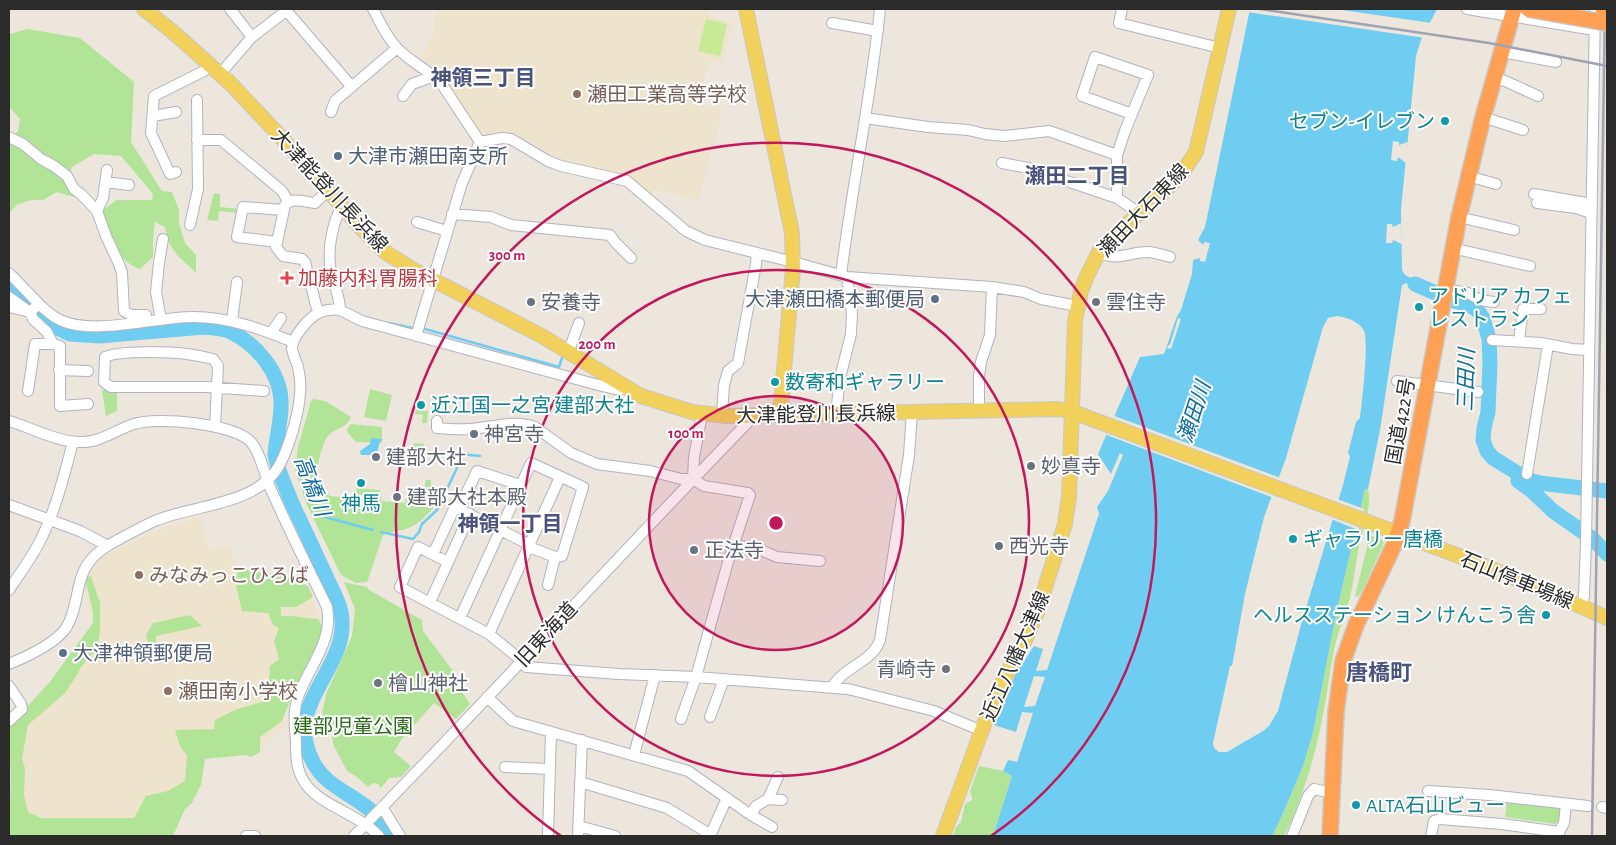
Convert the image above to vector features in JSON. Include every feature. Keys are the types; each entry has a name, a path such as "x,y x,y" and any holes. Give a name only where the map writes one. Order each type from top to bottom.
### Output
{"highway":[{"path":"1528,9 1601,26"},
{"path":"1603,9 1607,10"},
{"name":"国道422号","path":"1330,836 1336,712 1343,661 1356,625 1390,555 1398,534 1458,217 1513,13"}],"main road":[{"name":"大津能登川長浜線","path":"144,9 216,70 280,136 360,227 385,252 412,269 542,336 628,389 652,400 702,414 754,416 1058,409 1086,416 1398,534"},
{"path":"746,9 792,233 793,262 780,415"},
{"name":"瀬田大石東線","path":"1072,412 1075,321 1077,306 1087,276 1099,252 1182,173 1196,152 1220,48 1226,9"},
{"name":"近江八幡大津線","path":"943,836 998,690 1032,625 1065,524 1069,497 1072,412"},
{"name":"石山停車場線","path":"1398,534 1533,585 1607,618"}],"street":[{"path":"230,9 252,37"},
{"path":"373,9 377,21 397,48 441,83 480,142"},
{"path":"836,414 840,378 850,334 852,313 844,276 846,232 872,79 880,9"},
{"path":"1122,9 1119,22 1220,48"},
{"path":"1467,9 1513,13 1601,26"},
{"path":"1581,606 1584,596 1586,541 1591,209 1601,26 1595,9"},
{"path":"176,172 170,174 152,134 154,96 204,71 216,70 252,37 286,10 352,87"},
{"path":"832,23 878,31"},
{"path":"331,112 335,101 397,48"},
{"path":"1502,52 1556,62"},
{"path":"1117,198 1117,155 1148,75 1095,57 1082,96 1132,114"},
{"path":"403,96 412,84 434,76"},
{"path":"1494,78 1505,80 1538,96"},
{"path":"190,225 198,189 197,100"},
{"path":"153,116 176,112"},
{"path":"1484,116 1523,130"},
{"path":"865,118 1004,136 1049,131 1117,155"},
{"path":"9,137 23,144 41,159 67,176 74,189 97,211 122,273 124,311 131,315 212,318 232,321 293,342"},
{"path":"480,142 502,138 512,139 554,163 627,181 692,235 705,240 844,276 992,287 1024,292 1041,299 1077,306"},
{"path":"196,140 221,140 282,191 286,206 276,247 283,256 302,259 305,262 319,312"},
{"path":"416,336 462,183 480,142"},
{"path":"1002,162 1028,168 1117,198 1139,213"},
{"path":"97,211 103,198 107,170"},
{"path":"1468,176 1496,184"},
{"path":"106,182 129,185"},
{"path":"277,242 237,237 243,206 286,206 315,202 328,190"},
{"path":"1540,203 1591,209 1576,208 1540,203"},
{"path":"340,310 340,301 330,264 332,227 342,206"},
{"path":"452,214 492,218 511,225 610,235 631,258"},
{"path":"1458,217 1514,230"},
{"path":"418,222 447,231"},
{"path":"160,317 156,292 163,239"},
{"path":"1452,248 1530,266"},
{"path":"1099,252 1104,256 1120,257 1149,252 1170,257"},
{"path":"722,415 724,385 728,371 738,363 757,253"},
{"path":"9,273 34,308 33,319 47,332 53,344"},
{"path":"232,321 237,282"},
{"path":"979,410 979,376 981,362 990,335 992,287"},
{"path":"1443,295 1468,293 1480,300 1494,302"},
{"path":"9,297 73,324 106,325 160,317"},
{"path":"9,307 34,308"},
{"path":"1519,341 1523,309 1541,309"},
{"path":"9,664 33,654 65,629 73,611 89,561 108,546 156,520 222,503 257,487 276,471 284,456 294,424 300,393 300,375 292,349 293,342 319,312 340,310 362,322 602,386 628,389"},
{"path":"271,333 281,318"},
{"path":"568,353 578,323"},
{"path":"1492,340 1519,341 1589,350"},
{"path":"28,391 35,344 53,344 60,346 60,406 88,404"},
{"path":"1527,474 1548,345"},
{"path":"215,427 217,388 218,366 213,359 178,354 132,353 112,354 106,357 104,382 111,387 217,388 264,391"},
{"path":"59,370 88,371"},
{"path":"1397,380 1478,392"},
{"path":"832,688 846,672 872,654 880,640 909,455 912,412"},
{"path":"693,479 694,457 702,414"},
{"name":"旧東海道","path":"354,836 754,416"},
{"path":"9,421 73,442 87,442 136,423 147,421 178,421 215,427 233,431 251,442 327,607 329,618 326,636 297,701 295,714 297,767 305,784 312,792 367,823 379,836"},
{"path":"438,421 437,428 460,430 500,425 529,425 571,453 597,464 650,471 680,479 693,479 704,486 750,494 696,677 681,719"},
{"path":"9,590 40,541 63,482 73,442"},
{"path":"433,554 455,506 500,529 530,546 555,557 562,556 583,487 531,463 520,485 500,529 460,618"},
{"path":"459,509 477,471 520,485"},
{"path":"489,634 560,476"},
{"path":"9,505 80,531 108,546"},
{"path":"430,602 470,514"},
{"path":"734,546 754,547 777,557 820,561"},
{"path":"448,562 418,547 400,587 489,634 526,667 696,677 848,689 921,707 982,731"},
{"path":"548,585 555,557"},
{"path":"634,755 655,675"},
{"path":"710,717 724,679"},
{"path":"9,686 22,708 9,721"},
{"path":"487,697 513,721 688,771 751,815 772,827"},
{"path":"548,836 551,732"},
{"path":"582,740 578,831 615,836"},
{"path":"505,767 550,769"},
{"path":"768,799 778,777"},
{"path":"580,784 587,784 667,808 711,836 727,798"},
{"path":"1292,836 1308,796 1314,790 1332,793"},
{"path":"1428,791 1488,795 1588,806"},
{"path":"751,815 756,806 768,799 782,800"},
{"path":"1432,836 1434,821 1440,819 1502,824 1559,834 1564,823 1566,804"},
{"path":"381,809 400,836"},
{"path":"246,836 255,836"}],"shaded area":[{"name":"瀬田工業高等学校","path":"438,9 708,9 707,16 732,22 722,64 708,60 699,106 723,107 699,200 656,190 650,195 623,174 580,166 561,160 549,155 530,141 517,136 504,134 485,137 480,134 427,66 419,59 431,41"},
{"name":"瀬田南小学校","path":"200,516 209,551 230,545 247,604 307,590 321,619 316,638 287,700 286,725 260,750 202,754 169,833 30,829 14,799 9,765 9,729 98,636 85,593 86,582 92,568 99,558 149,533"}],"green space":[{"path":"706,19 727,24 720,56 698,51"},
{"path":"28,29 80,38 134,82 131,142 162,191 172,192 179,210 179,223 185,243 196,255 196,273 178,256 169,243 165,227 155,222 153,257 140,269 125,260 120,253 111,236 103,210 117,200 152,200 153,194 121,156 94,154 72,167 68,182 74,197 57,192 43,200 31,200 18,204 9,213 9,139 18,131 20,119 9,107 9,34"},
{"path":"214,193 220,194 220,207 239,209 239,213 219,211 218,221 207,220"},
{"path":"370,389 392,395 386,421 364,417"},
{"path":"102,390 117,390 117,411 106,416"},
{"path":"313,399 325,401 351,417 347,423 327,438 316,472 315,484 330,496 353,498 357,488 380,490 381,501 405,503 407,492 423,492 426,480 431,480 431,493 440,494 433,508 415,525 383,535 367,582 356,583 341,575 307,505 295,470 298,447"},
{"path":"416,410 428,411 427,423 422,423 423,415 415,414"},
{"path":"351,424 382,427 382,443 356,442 348,433 347,429"},
{"path":"414,443 424,444 425,460 423,462 418,461 415,457"},
{"path":"1365,489 1368,489 1369,495 1368,509 1350,598 1335,645 1324,711 1307,780 1284,836 1272,836 1303,766 1313,733 1336,614"},
{"path":"1370,535 1382,540 1384,543 1358,597 1355,596"},
{"path":"242,569 292,578 308,586 313,597 296,607 281,607 281,616 318,619 323,628 322,639 296,686 282,721 260,737 260,752 251,757 245,755 205,759 201,785 192,803 185,809 173,836 9,836 11,771 9,726 49,683 93,623 93,612 85,578 91,576 100,603 100,630 97,652 91,655 81,667 65,693 28,725 22,759 25,768 24,795 28,812 41,818 134,818 146,796 168,791 185,781 187,756 180,746 175,730 214,729 215,720 237,709 262,702 268,693 270,666 279,659 274,641 279,628 273,625 268,613 242,611 234,577"},
{"name":"建部児童公園","path":"344,582 367,587 369,590 422,620 423,631 453,671 457,684 470,704 456,719 434,703 401,740 394,752 411,766 401,777 389,778 381,788 378,784 373,783 368,787 347,771 333,744 332,734 322,713 327,692 352,636 355,609"},
{"path":"190,615 202,626 156,636 157,653 149,650 146,635 153,623"},
{"path":"979,766 1003,771 1012,776 993,836 953,836 956,827 961,822 965,804 972,800 970,791"},
{"path":"1507,800 1557,806 1562,812 1561,820 1555,824 1505,817"}],"water":[{"name":"瀬田川","path":"1250,9 1437,9 1421,40 1416,56 1401,209 1402,270 1405,275 1433,289 1432,297 1406,283 1402,285 1380,430 1368,489 1365,489 1336,614 1313,733 1303,766 1272,836 993,836 1012,776 1003,771 1008,760 1017,762 1033,713 1022,712 1016,732 994,725 1016,673 1034,646 1043,649 1036,671 1047,670 1099,514 1097,507 1108,491 1123,455 1120,453 1111,474 1098,454 1140,357 1164,354 1177,316 1181,310 1192,274 1199,238 1205,227","holes":["1337,316 1353,321 1362,328 1366,347 1360,418 1356,422 1348,453 1350,457 1343,485 1301,625 1278,711 1269,726 1263,731 1227,752 1219,752 1214,748 1213,743 1230,666 1232,666 1245,594 1264,517 1286,458 1323,327 1328,318","1034,676 1045,677 1035,706 1024,707"]},
{"path":"371,438 382,439 378,450 370,455 361,455 360,451 370,444"}],"pier":[{"path":"1247,9 1335,9 1432,23 1425,38 1247,12"},
{"path":"1393,141 1399,142 1399,145 1408,142 1406,163 1398,157 1397,161 1391,160"},
{"path":"1401,223 1402,244 1393,240 1392,243 1386,243 1387,224 1392,224 1393,227"},
{"path":"1197,239 1203,245 1204,242 1210,243 1205,262 1200,261 1200,258 1192,260"},
{"path":"1178,318 1181,319 1171,349 1167,348 1170,345"},
{"path":"1112,415 1281,478 1274,498 1104,434"},
{"path":"1337,499 1364,509 1358,530 1331,519"}],"waterway":[{"name":"高橋川","path":"9,283 52,325 70,334 99,336 204,327 218,328 240,337 258,351 265,360 280,390 281,414 275,455 279,470 341,612 342,632 337,651 311,703 305,721 305,741 317,769 334,785 370,810 392,836"},
{"name":"三田川","path":"1415,284 1454,301 1470,305 1483,318 1489,339 1490,362 1488,412 1483,440 1487,451 1493,458 1529,480 1607,491"},
{"path":"389,323 412,328"},
{"path":"425,329 559,367 562,358"},
{"path":"381,532 413,539 419,532 422,524 437,510 457,468 460,454 480,456"},
{"path":"1518,481 1532,491 1553,511 1593,539 1607,554"},
{"path":"325,517 373,530"}],"railway":[{"path":"1260,9 1489,43 1607,66"},
{"path":"1592,836 1605,9"}],"place":[{"name":"瀬田工業高等学校","path":"577,94"},
{"name":"セブン-イレブン","path":"1445,121"},
{"name":"大津市瀬田南支所","path":"338,156"},
{"name":"加藤内科胃腸科","path":"287,278"},
{"name":"大津瀬田橋本郵便局","path":"935,299"},
{"name":"安養寺","path":"531,302"},
{"name":"雲住寺","path":"1096,302"},
{"name":"アドリア カフェ レストラン","path":"1419,307"},
{"name":"数寄和ギャラリー","path":"775,382"},
{"name":"近江国一之宮 建部大社","path":"421,405"},
{"name":"神宮寺","path":"474,434"},
{"name":"建部大社","path":"376,457"},
{"name":"妙真寺","path":"1031,466"},
{"name":"神馬","path":"361,483"},
{"name":"建部大社本殿","path":"397,497"},
{"name":"ギャラリー唐橋","path":"1293,539"},
{"name":"西光寺","path":"999,546"},
{"name":"正法寺","path":"694,550"},
{"name":"みなみっこひろば","path":"139,575"},
{"name":"ヘルスステーション けんこう舎","path":"1546,615"},
{"name":"大津神領郵便局","path":"63,653"},
{"name":"青崎寺","path":"946,669"},
{"name":"檜山神社","path":"378,683"},
{"name":"瀬田南小学校","path":"168,691"},
{"name":"ALTA石山ビュー","path":"1356,805"}],"district":[{"name":"神領三丁目","path":"483,78"},
{"name":"瀬田二丁目","path":"1077,176"},
{"name":"神領一丁目","path":"510,524"},
{"name":"唐橋町","path":"1379,672"}]}
